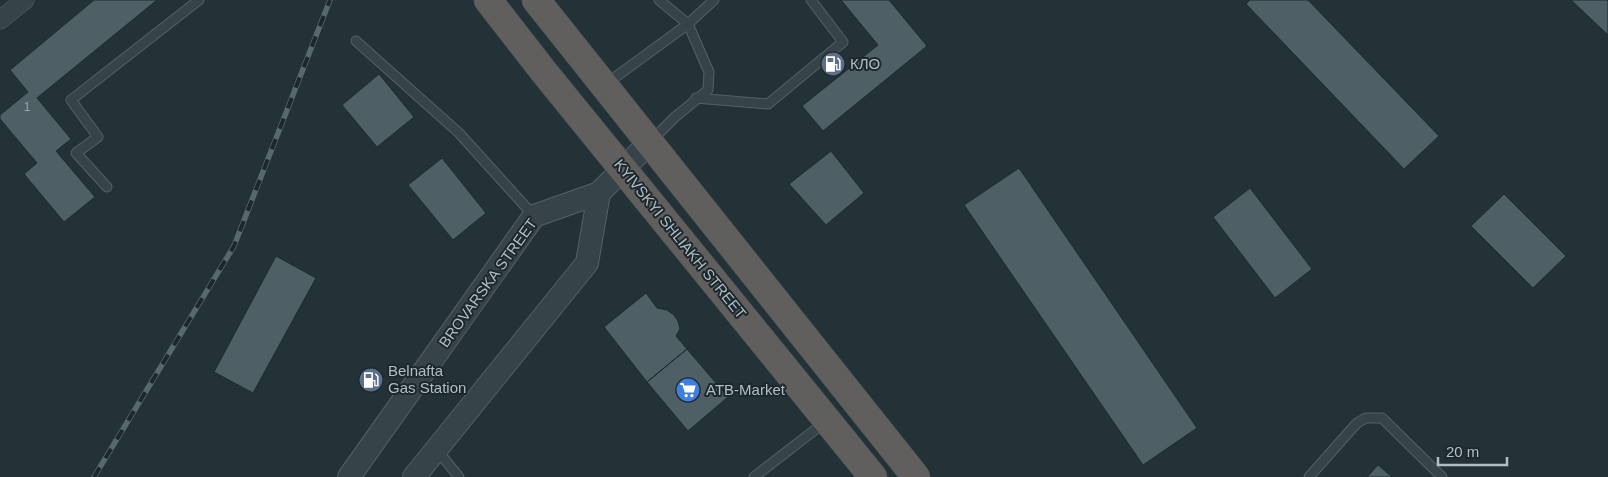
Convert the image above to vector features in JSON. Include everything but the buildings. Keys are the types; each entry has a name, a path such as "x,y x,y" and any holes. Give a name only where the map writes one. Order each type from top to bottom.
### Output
{"highway":[{"name":"KYIVSKYI SHLIAKH STREET","path":"488,0 544,72 873,477"},
{"path":"542,4 604,85 916,477"}],"street":[{"path":"0,20 25,0"},
{"name":"BROVARSKA STREET","path":"348,477 534,216 598,193 650,142"},
{"path":"414,477 587,263 598,193"}],"lane":[{"path":"107,187 76,153 98,137 71,100 199,0"},
{"path":"650,142 696,98 708,90 709,72 688,24 659,0"},
{"path":"604,85 688,24 714,0"},
{"path":"696,98 768,104 843,42 811,0"},
{"path":"356,41 459,133 534,216"},
{"path":"1309,477 1357,424 1366,418 1382,418 1442,477"},
{"path":"754,477 827,420"},
{"path":"437,450 459,477"}],"railway":[{"path":"94,477 234,246 330,0"}],"place":[{"name":"КЛО","path":"833,64"},
{"name":"Belnafta Gas Station","path":"371,380"},
{"name":"ATB-Market","path":"688,390"}]}
